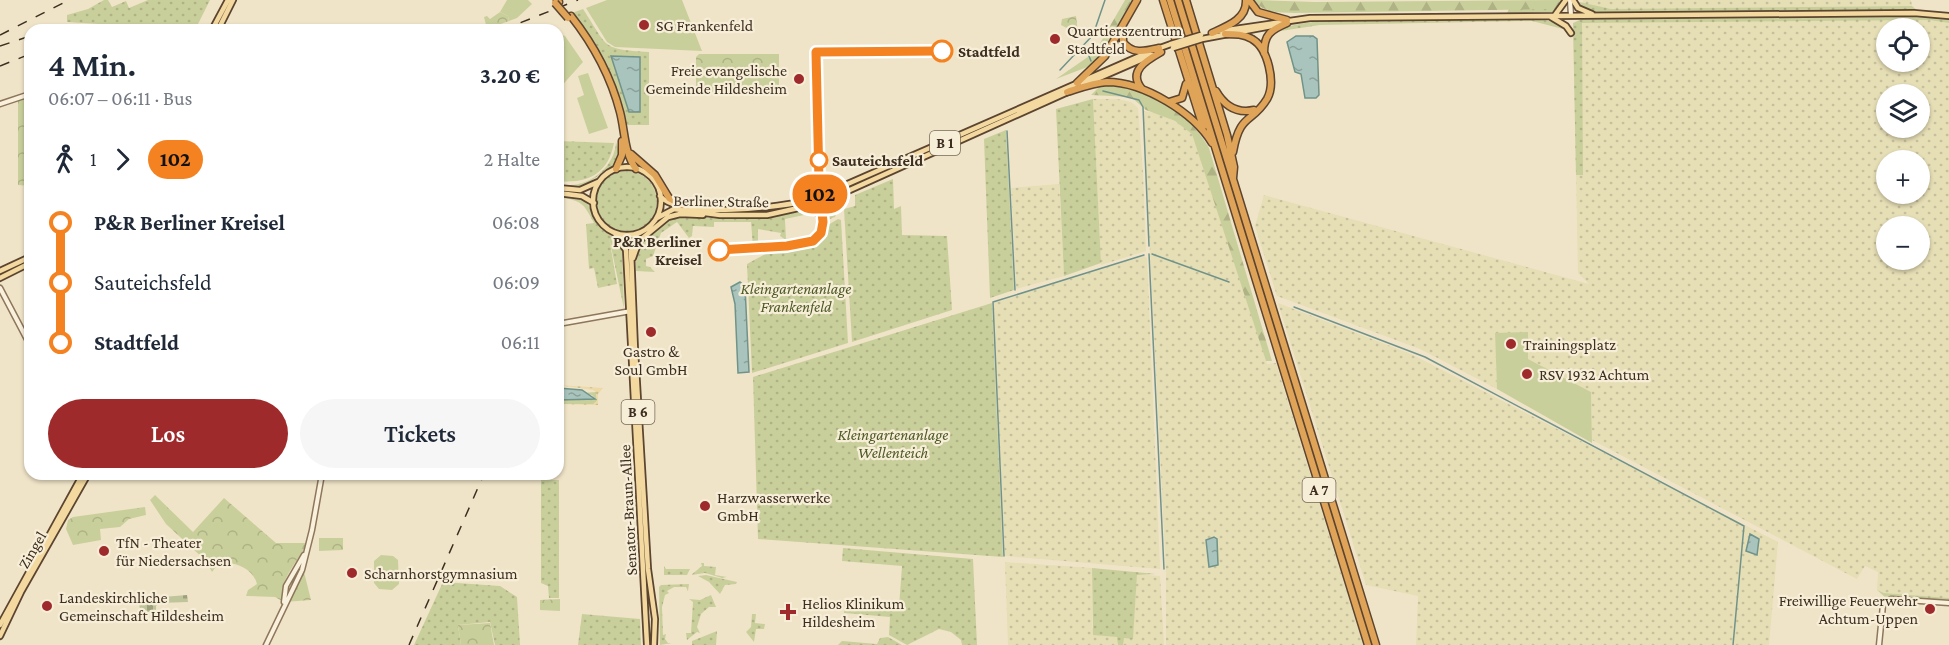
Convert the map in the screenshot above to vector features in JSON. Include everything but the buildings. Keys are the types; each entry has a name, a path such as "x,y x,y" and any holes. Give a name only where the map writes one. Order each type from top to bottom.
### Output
{"highway":[{"path":"1077,82 1100,62 1137,0"},
{"path":"1132,8 1142,0"},
{"path":"1157,0 1168,16"},
{"path":"1163,0 1204,131 1217,153"},
{"name":"A 7","path":"1170,0 1368,645"},
{"name":"A 7","path":"1178,0 1376,645"},
{"path":"1186,0 1232,156 1233,182"},
{"path":"1247,0 1258,12 1287,22"},
{"path":"1212,33 1239,18 1245,11 1247,0"},
{"path":"556,1 606,72 619,110 628,158 636,169"},
{"path":"569,17 597,64 613,104 622,147 621,159 616,169"},
{"path":"1232,156 1241,125 1267,100 1270,90 1264,42 1269,32 1287,22"},
{"path":"1124,24 1123,42 1129,49 1160,50"},
{"path":"1225,34 1251,38 1264,54"},
{"path":"1147,93 1138,84 1138,70 1144,62 1160,50"},
{"path":"1165,102 1182,98 1186,89 1186,77"},
{"path":"1210,81 1222,100 1233,109 1246,111 1260,107"},
{"path":"1067,92 1110,82 1147,93 1165,102 1189,115 1204,131"},
{"path":"626,141 633,159 652,172 667,195 682,205"}],"main road":[{"path":"215,24 228,0"},
{"path":"221,24 233,0"},
{"path":"1555,15 1570,0 1578,8 1597,15"},
{"name":"B 1","path":"820,200 1077,82 1212,33 1287,22 1336,18 1555,15 1930,14 1949,16"},
{"path":"1546,16 1562,22 1571,33"},
{"name":"B 1","path":"1202,37 1287,22"},
{"name":"B 1","path":"820,200 1160,50"},
{"path":"1006,109 1018,109"},
{"path":"564,191 587,198 594,203 601,221 615,232 637,234 649,228 657,218 660,196 650,178 636,169 616,169 608,172 599,181 585,189 571,192"},
{"path":"594,203 599,181"},
{"path":"805,202 814,195 819,185"},
{"name":"Berliner Straße","path":"660,196 666,202 682,205 743,210 820,200"},
{"name":"Berliner Straße","path":"657,218 674,209 720,215 775,214 808,207 820,200"},
{"path":"808,207 818,211 822,217"},
{"path":"633,260 639,241 668,217 680,214 720,215"},
{"name":"Senator-Braun-Allee","path":"615,232 626,250 632,311 648,569 655,619 654,645"},
{"name":"Senator-Braun-Allee","path":"637,234 632,246 632,311 647,645"},
{"path":"0,271 24,260"},
{"path":"0,278 24,266"},
{"path":"68,508 80,480"},
{"path":"68,508 84,480"},
{"name":"Zingel","path":"0,625 68,508"},
{"name":"Zingel","path":"0,636 68,508"}],"street":[{"path":"1570,0 1570,15"},
{"path":"0,104 24,96"},
{"path":"0,288 24,334"},
{"path":"564,323 632,311"},
{"path":"266,645 284,602 298,578 312,530 321,480"},
{"path":"284,602 286,586 304,555"},
{"path":"1879,645 1883,605 1886,601 1891,599 1949,603"}],"shaded area":[{"path":"1583,0 1911,0 1912,6 1611,9 1583,4"},
{"path":"1876,20 1876,72 1930,72 1930,20 1949,23 1949,598 1883,593 1877,590 1878,572 1865,566 1857,579 1592,440 1591,392 1528,359 1495,333 1497,389 1420,349 1277,296 1255,226 1264,195 1589,284 1578,273 1573,23"},
{"path":"1093,99 1117,99 1131,102 1138,108 1143,173 1146,251 1101,265"},
{"path":"1143,111 1156,113 1183,125 1194,135 1199,145 1267,364 1276,363 1363,645 1166,645 1166,574"},
{"path":"1059,184 1064,276 1016,289 1011,188"},
{"path":"1144,256 1147,258 1160,569 1005,556 993,303"},
{"path":"1278,303 1411,354 1778,542 1769,645 1416,645 1418,596 1366,585"},
{"path":"1005,562 1092,568 1092,628 1118,637 1118,645 1008,645"},
{"path":"1137,574 1160,576 1164,645 1123,645 1123,638 1133,638"}],"green space":[{"path":"104,0 108,0 112,7 126,1 129,8 148,0 210,0 198,24 67,22 67,15 88,9"},
{"path":"507,0 528,0 532,4 517,18 509,21 508,16 500,12"},
{"name":"SG Frankenfeld","path":"607,0 682,0 702,51 615,47 607,42 586,8"},
{"path":"1125,0 1132,0 1097,60 1090,66 1056,79 1095,52"},
{"path":"1254,0 1315,2 1562,0 1555,9 1295,13 1267,10"},
{"path":"1562,0 1556,11 1552,12 1507,13 1509,9 1555,9"},
{"path":"1575,1 1611,9 1912,6 1924,16 1949,18 1949,23 1930,20 1930,18 1876,18 1876,20 1582,23 1583,175 1576,175 1573,23 1584,18 1583,9"},
{"path":"583,9 607,44 622,50 649,52 649,125 625,125 608,69 572,13"},
{"path":"500,12 508,16 509,21 501,24 486,24 484,17 487,16 490,19"},
{"path":"1076,16 1078,34 1061,25 1062,19"},
{"path":"1532,18 1560,23 1563,29 1532,21 1320,25 1274,32 1293,25 1357,19"},
{"path":"564,36 565,36 583,62 564,83"},
{"path":"699,54 779,54 779,92 696,93 696,57"},
{"path":"588,73 608,128 589,134 577,98 584,95 578,76"},
{"path":"1101,85 1133,90 1163,103 1189,122 1209,148 1272,361 1266,361 1192,134 1175,121 1146,110 1131,97 1091,95"},
{"path":"24,98 24,186 18,185 18,100"},
{"path":"1093,99 1101,263 1064,276 1056,109"},
{"path":"1006,130 1014,290 990,298 984,139"},
{"path":"564,141 614,143 611,154 602,169 595,175 564,182"},
{"path":"616,142 619,151 615,165 582,186 568,188 568,185 585,182 600,173 611,159"},
{"path":"626,171 648,180 657,202 648,224 626,233 604,224 595,202 604,180"},
{"path":"893,179 894,209 901,206 902,235 947,236 952,310 852,342 844,209 855,206 855,195"},
{"path":"564,194 586,202 596,221 622,244 624,309 609,237 617,284 598,288 594,268 589,269 586,224 594,223 581,204 564,198"},
{"path":"841,200 835,217 827,220 828,208"},
{"path":"812,210 819,216 819,222 818,216 809,214 785,219 786,240 780,236 781,233 758,229 758,244 753,247 751,222 714,222 714,227 693,226 692,236 689,238 677,222 661,233 653,256 646,259 646,266 655,272 636,271 635,256 640,244 671,218 758,218"},
{"name":"Kleingartenanlage Frankenfeld","path":"838,219 841,220 848,343 752,373 747,264 769,252 814,244 821,240 828,225"},
{"name":"Kleingartenanlage Wellenteich","path":"992,303 1003,557 758,539 753,377"},
{"name":"RSV 1932 Achtum","path":"1528,332 1528,359 1591,392 1592,443 1497,389 1495,333"},
{"path":"596,392 597,401 594,404 564,404 564,400 595,399 592,395 582,393"},
{"path":"541,480 559,480 559,598 549,598 548,586 541,583"},
{"path":"155,495 193,532 224,498 276,543 307,543 286,579 284,602 275,597 246,596 248,590 257,584 255,578 242,566 230,563 218,564 212,572 206,561 166,524 150,500"},
{"path":"145,507 146,515 129,519 120,527 100,529 101,540 73,545 66,529 68,520 73,517"},
{"path":"229,510 244,523 237,532 223,518 223,513"},
{"path":"319,538 343,538 343,550 319,551"},
{"path":"843,548 973,559 977,645 962,645 961,640 951,632 939,629 907,645 889,635 890,617 844,613 845,602 899,607 902,566 842,561"},
{"path":"381,555 393,556 398,560 399,584 392,590 379,589 374,583 374,561"},
{"path":"701,563 704,563 704,566 716,567 715,575 727,577 722,578 705,573 691,575 702,566"},
{"path":"664,566 666,569 690,569 687,575 664,575"},
{"path":"1092,568 1156,574 1137,575 1133,639 1124,638 1123,645 1118,645 1117,637 1093,635"},
{"path":"304,572 311,600 284,602 294,590"},
{"path":"706,575 737,582 725,585 720,594 709,582 698,576"},
{"path":"443,582 500,586 517,597 520,645 495,645 490,622 458,625 461,645 414,645"},
{"path":"689,584 688,591 686,587 674,587 665,595 662,607 663,635 666,634 665,639 668,643 672,643 660,645 659,587"},
{"path":"1877,590 1884,593 1949,598 1949,601 1886,598"},
{"path":"187,595 188,602 159,603 156,606 156,613 141,614 138,599"},
{"path":"711,595 716,607 709,607 701,614 697,627 700,633 697,632 687,640 686,633 691,633 693,602 689,599 700,600"},
{"path":"560,599 560,611 540,610 540,600"},
{"path":"582,614 640,619 641,645 578,645"},
{"path":"752,614 756,614 755,623 765,624 764,629 756,629 754,642 746,632 751,627"},
{"path":"490,623 494,645 461,645 458,625"},
{"path":"717,631 716,645 692,645 692,641"},
{"path":"888,637 902,645 838,645 842,641 877,644 880,638"}],"sand":[{"path":"564,385 603,388 598,394 598,405 564,405 593,404 597,401 596,392"}],"water":[{"path":"1296,36 1313,36 1317,39 1319,95 1316,98 1305,98 1301,74 1295,72 1287,42"},
{"path":"611,56 640,57 640,112 629,112"},
{"path":"740,282 745,286 749,372 738,373 735,304 731,287"},
{"path":"564,388 582,390 595,399 564,400"},
{"path":"1750,534 1759,539 1757,555 1746,551"},
{"path":"1214,537 1217,539 1218,565 1209,567 1206,540"}],"waterway":[{"path":"1060,70 1093,35 1105,0"},
{"path":"1085,46 1091,61"},
{"path":"1103,91 1139,100 1143,107 1149,246"},
{"path":"1007,131 1015,290"},
{"path":"1149,254 1164,569"},
{"path":"1152,254 1229,282"},
{"path":"1004,556 993,302 1144,255"},
{"path":"1294,307 1425,357 1744,526 1733,645"}],"railway":[{"path":"0,35 69,0"},
{"path":"517,24 578,0"},
{"path":"0,46 24,38"},
{"path":"0,66 24,56"},
{"path":"409,645 481,480"}],"bus line":[{"name":"102","path":"719,250 787,246 813,241 821,233 823,222 819,192 816,52 942,51"}],"place":[{"name":"SG Frankenfeld","path":"644,25"},
{"name":"Quartierszentrum Stadtfeld","path":"1055,39"},
{"name":"Stadtfeld","path":"942,51"},
{"name":"Freie evangelische Gemeinde Hildesheim","path":"799,79"},
{"name":"Sauteichsfeld","path":"819,160"},
{"name":"P&R Berliner Kreisel","path":"719,250"},
{"name":"Gastro & Soul GmbH","path":"651,332"},
{"name":"Trainingsplatz","path":"1511,344"},
{"name":"RSV 1932 Achtum","path":"1527,374"},
{"name":"Harzwasserwerke GmbH","path":"705,506"},
{"name":"TfN - Theater für Niedersachsen","path":"104,551"},
{"name":"Scharnhorstgymnasium","path":"352,573"},
{"name":"Landeskirchliche Gemeinschaft Hildesheim","path":"47,606"},
{"name":"Freiwillige Feuerwehr Achtum-Uppen","path":"1930,609"},
{"name":"Helios Klinikum Hildesheim","path":"788,612"}]}
